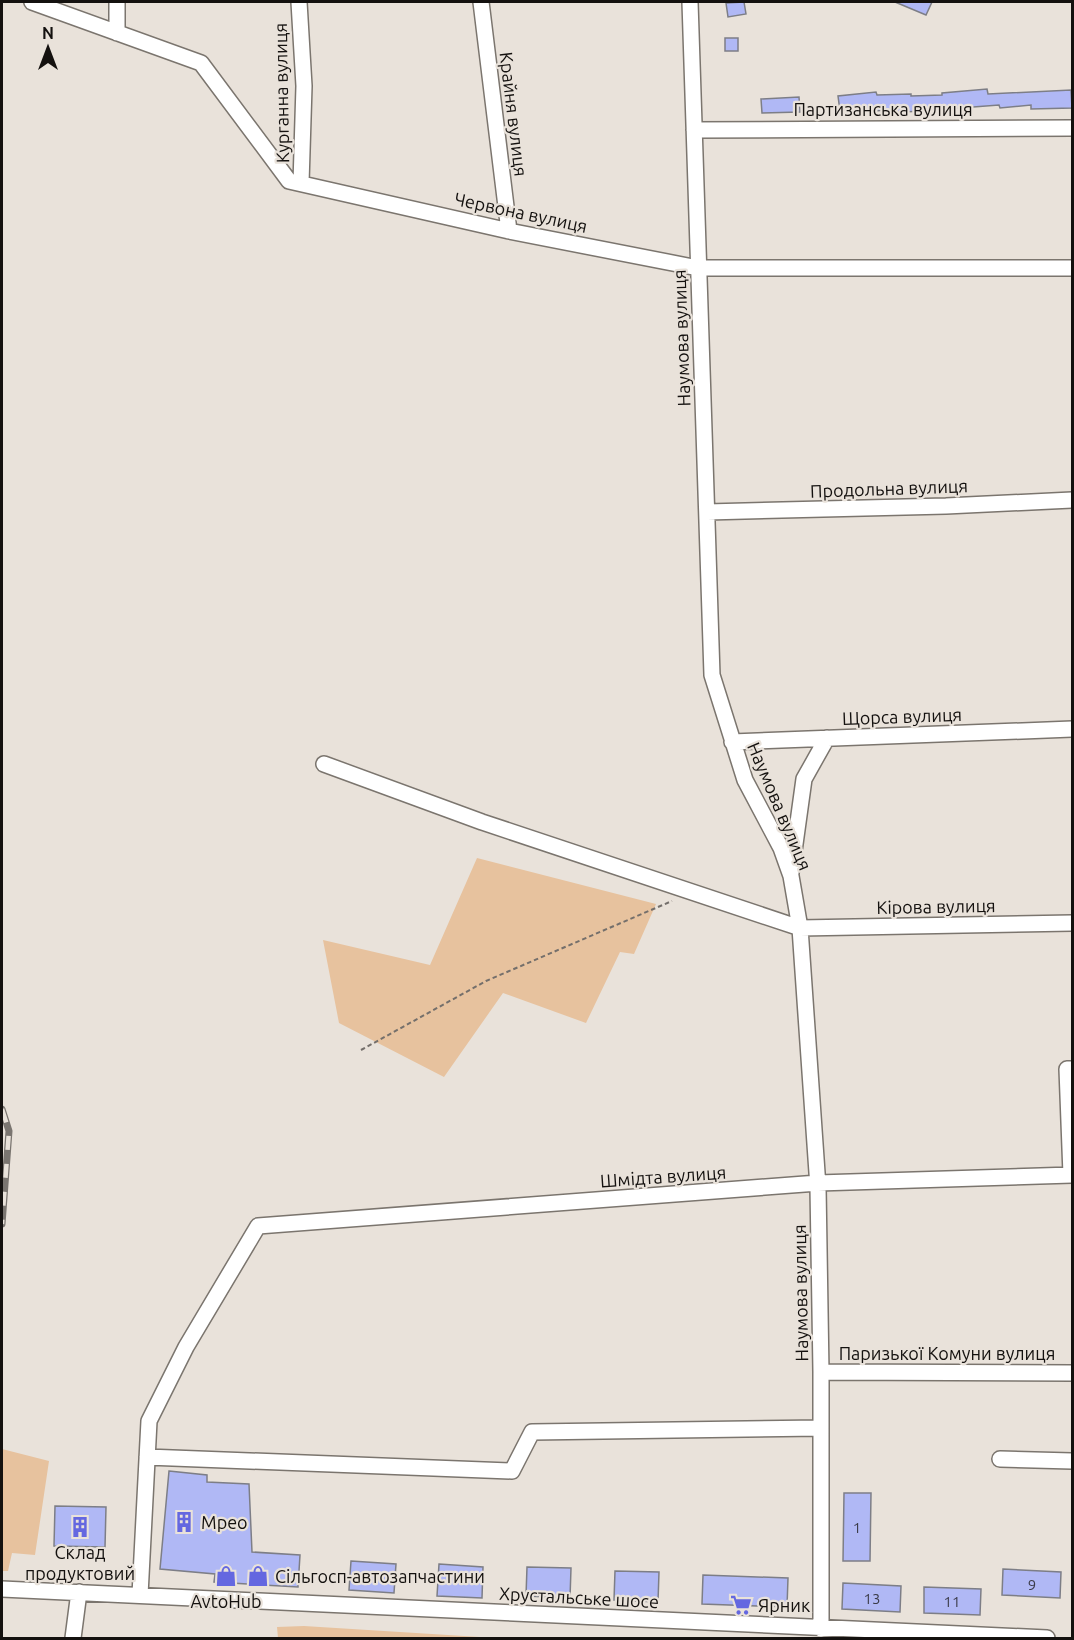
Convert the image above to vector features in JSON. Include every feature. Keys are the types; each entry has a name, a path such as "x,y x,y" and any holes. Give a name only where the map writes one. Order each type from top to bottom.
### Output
{"street":[{"name":"Червона вулиця","path":"32,2 201,63 289,181 509,231 698,268 1072,268"},
{"path":"117,2 117,33"},
{"name":"Курганна вулиця","path":"299,2 304,86 301,183"},
{"name":"Крайня вулиця","path":"481,2 509,231"},
{"name":"Наумова вулиця","path":"690,2 712,675 746,780 781,848 791,876 800,928 818,1183 821,1629"},
{"name":"Партизанська вулиця","path":"694,130 1072,128"},
{"name":"Продольна вулиця","path":"707,512 946,506 1072,500"},
{"name":"Щорса вулиця","path":"732,742 1072,729"},
{"path":"791,876 804,779 827,738"},
{"name":"Кірова вулиця","path":"324,764 482,822 800,928 1072,923"},
{"path":"1072,1069 1067,1069 1072,1175"},
{"name":"Шмідта вулиця","path":"147,1457 149,1421 186,1347 258,1226 818,1183 1072,1175"},
{"name":"Паризької Комуни вулиця","path":"821,1372 1072,1372"},
{"path":"140,1595 147,1457 512,1471 532,1432 821,1428"},
{"path":"1000,1459 1072,1461"},
{"name":"Хрустальське шосе","path":"2,1589 1047,1638"},
{"path":"73,1638 79,1592"}],"path":[{"path":"361,1050 486,981 672,902"}],"shaded area":[{"path":"477,858 656,904 634,954 620,952 586,1023 503,993 444,1077 339,1023 323,940 430,965"},
{"path":"2,1449 49,1461 35,1555 12,1553 8,1571 2,1571"},
{"path":"304,1626 496,1638 278,1638 277,1627"}],"building":[{"path":"744,2 746,14 728,17 726,3"},
{"path":"895,2 932,2 926,15"},
{"path":"725,38 738,38 738,51 725,51"},
{"path":"987,89 988,94 1071,90 1072,108 1031,109 1031,105 1000,108 999,105 934,111 896,112 896,109 865,112 864,108 840,111 838,96 876,92 877,95 942,95 942,93"},
{"path":"799,97 800,112 762,113 761,99"},
{"path":"169,1471 207,1475 207,1482 249,1484 252,1552 300,1555 298,1587 214,1582 215,1574 160,1569"},
{"path":"844,1493 871,1493 870,1561 843,1561"},
{"name":"Склад продуктовий","path":"55,1506 106,1507 105,1547 54,1546"},
{"path":"351,1561 396,1564 394,1593 349,1590"},
{"path":"439,1564 483,1567 482,1598 437,1596"},
{"path":"527,1567 571,1568 570,1598 526,1596"},
{"path":"1003,1569 1061,1572 1060,1598 1002,1595"},
{"path":"615,1571 659,1572 658,1602 614,1600"},
{"path":"703,1575 788,1578 787,1607 702,1604"},
{"path":"843,1583 901,1586 900,1612 842,1609"},
{"path":"924,1587 981,1589 980,1615 924,1613"}],"railway":[{"path":"2,1109 9,1131 2,1224"}],"place":[{"name":"Мрео","path":"184,1522"},
{"name":"Склад продуктовий","path":"80,1527"},
{"name":"AvtoHub","path":"226,1576"},
{"name":"Сільгосп-автозапчастини","path":"258,1576"},
{"name":"Ярник","path":"741,1605"}]}
